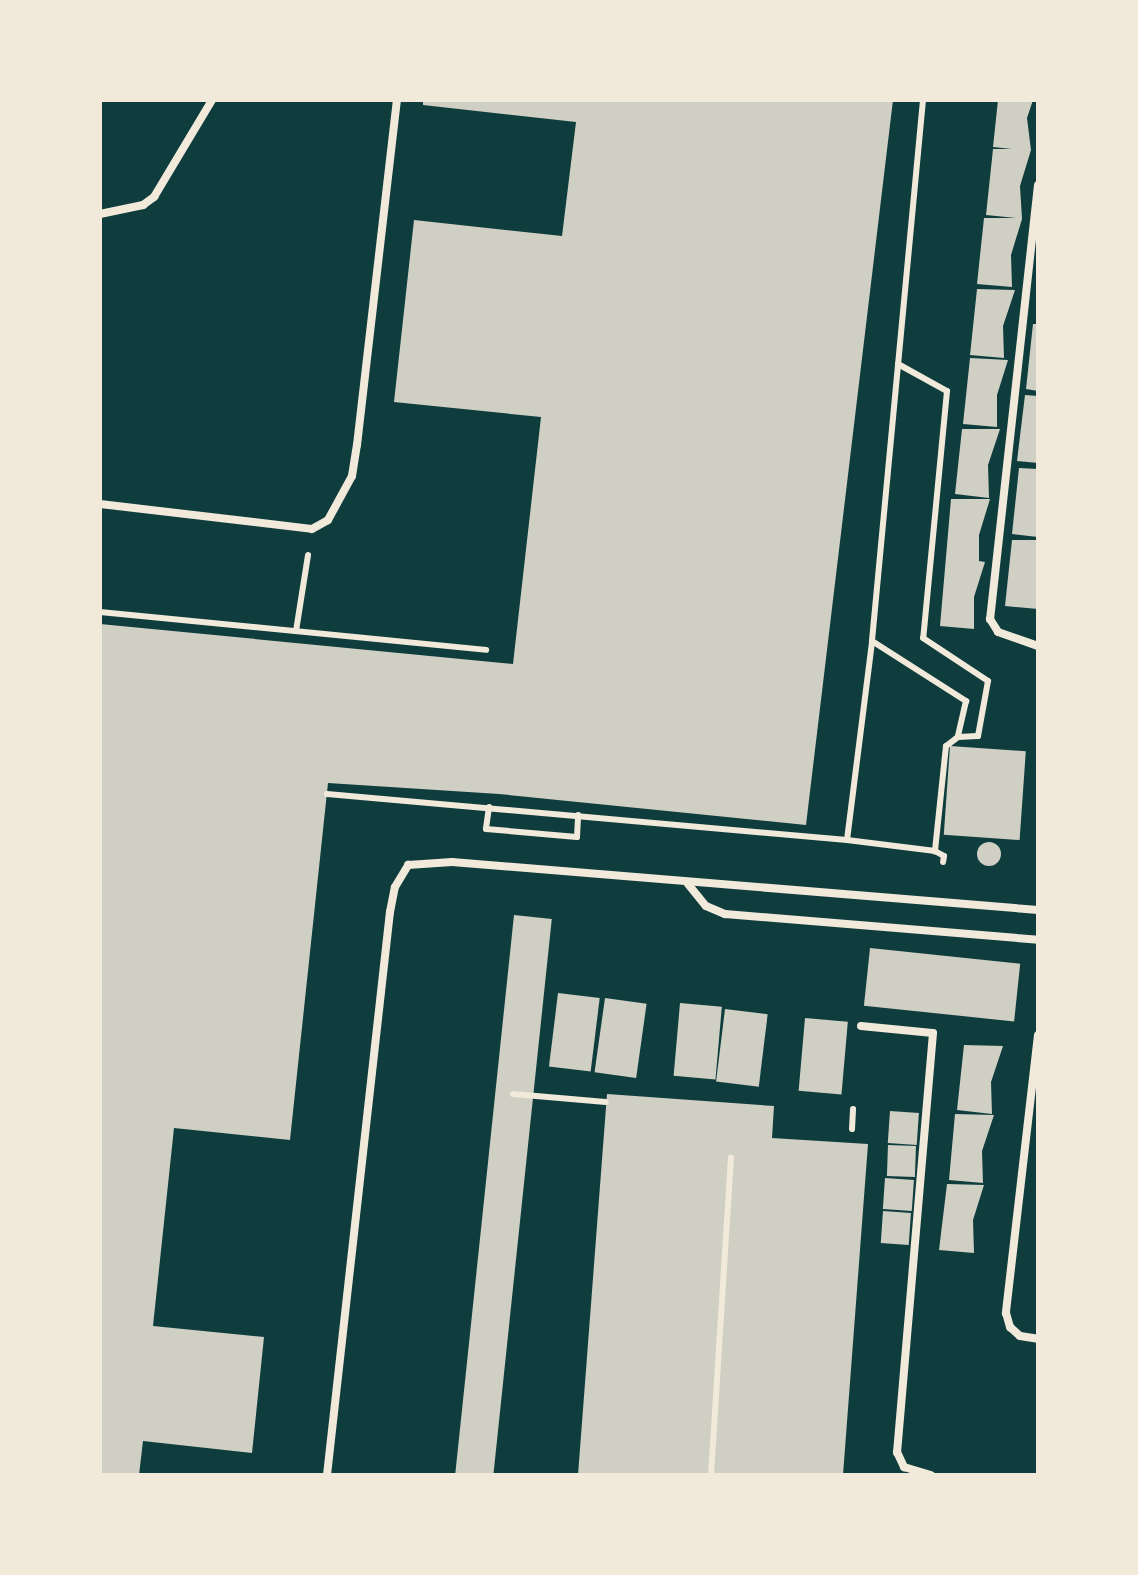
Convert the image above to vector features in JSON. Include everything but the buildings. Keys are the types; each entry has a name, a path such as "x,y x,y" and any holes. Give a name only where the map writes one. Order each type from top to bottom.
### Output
{"lane":[{"path":"100,214 143,205 154,197 212,100"},
{"path":"100,504 312,530 328,520 352,476 397,100"},
{"path":"1038,185 990,619 998,632 1038,646"},
{"path":"327,1475 390,912 395,887 408,865 452,862 1036,910"},
{"path":"688,884 706,906 725,914 1038,940"},
{"path":"861,1026 933,1033 898,1452 904,1467 932,1475"},
{"path":"1038,1035 1006,1313 1020,1336 1038,1339"}],"path":[{"path":"847,840 872,641 923,100"},
{"path":"898,364 947,391 923,638 988,681 978,736 958,737 946,746 935,850"},
{"path":"296,631 312,530"},
{"path":"100,612 486,650"},
{"path":"872,641 966,701 958,737"},
{"path":"327,794 847,840 935,850 944,856 944,862"},
{"path":"488,807 486,829 576,837 578,814"},
{"path":"514,1094 606,1102"},
{"path":"852,1129 853,1109"},
{"path":"710,1475 730,1158"}]}
